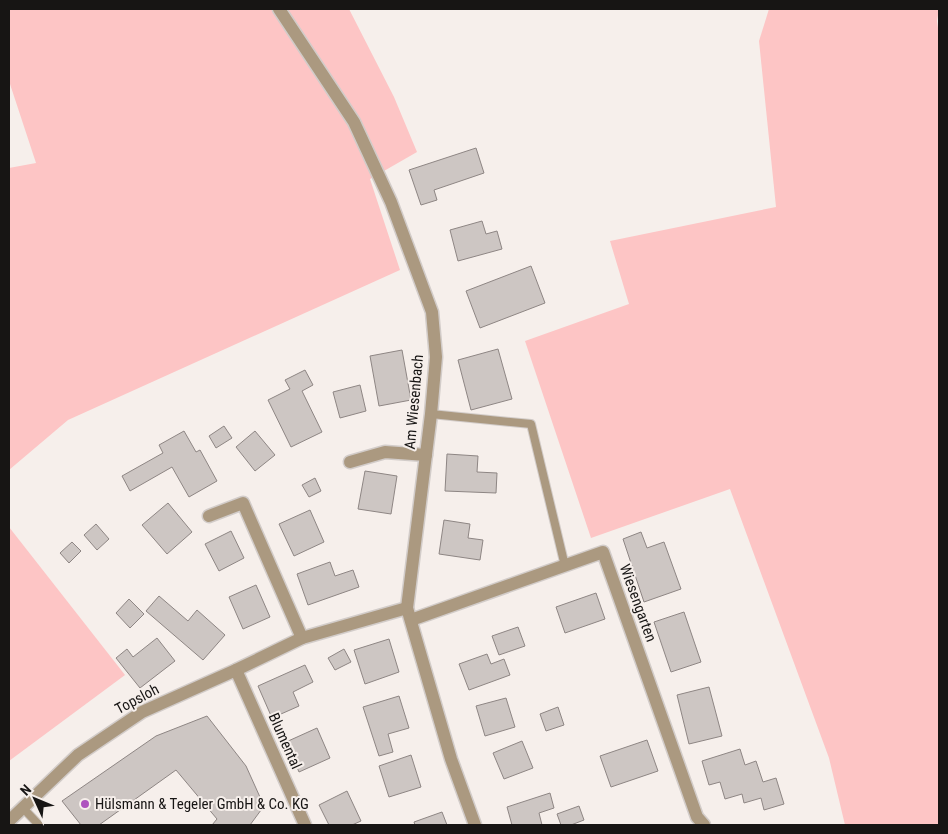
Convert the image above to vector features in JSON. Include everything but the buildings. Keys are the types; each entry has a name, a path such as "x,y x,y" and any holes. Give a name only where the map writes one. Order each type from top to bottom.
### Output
{"street":[{"name":"Am Wiesenbach","path":"279,9 354,122 391,202 432,312 436,357 409,614 451,759 475,825"},
{"path":"350,462 385,452 426,455"},
{"path":"209,516 243,503 302,638"},
{"name":"Wiesengarten","path":"409,614 565,566 603,552 697,817 704,825"},
{"name":"Topsloh","path":"9,820 78,755 142,712 302,638 409,614"},
{"name":"Blumental","path":"236,670 305,825"}],"lane":[{"path":"431,414 530,424 565,566"},
{"path":"22,807 39,825"}],"shaded area":[{"path":"9,9 349,9 394,97 417,152 370,179 400,270 68,420 9,470 9,168 36,163 9,81"},
{"path":"769,9 939,9 937,21 939,35 939,825 845,825 829,758 730,489 591,538 525,341 629,304 610,241 776,207 759,41"},
{"path":"9,527 125,675 9,761"}],"place":[{"name":"Hülsmann & Tegeler GmbH & Co. KG","path":"85,804"}]}
